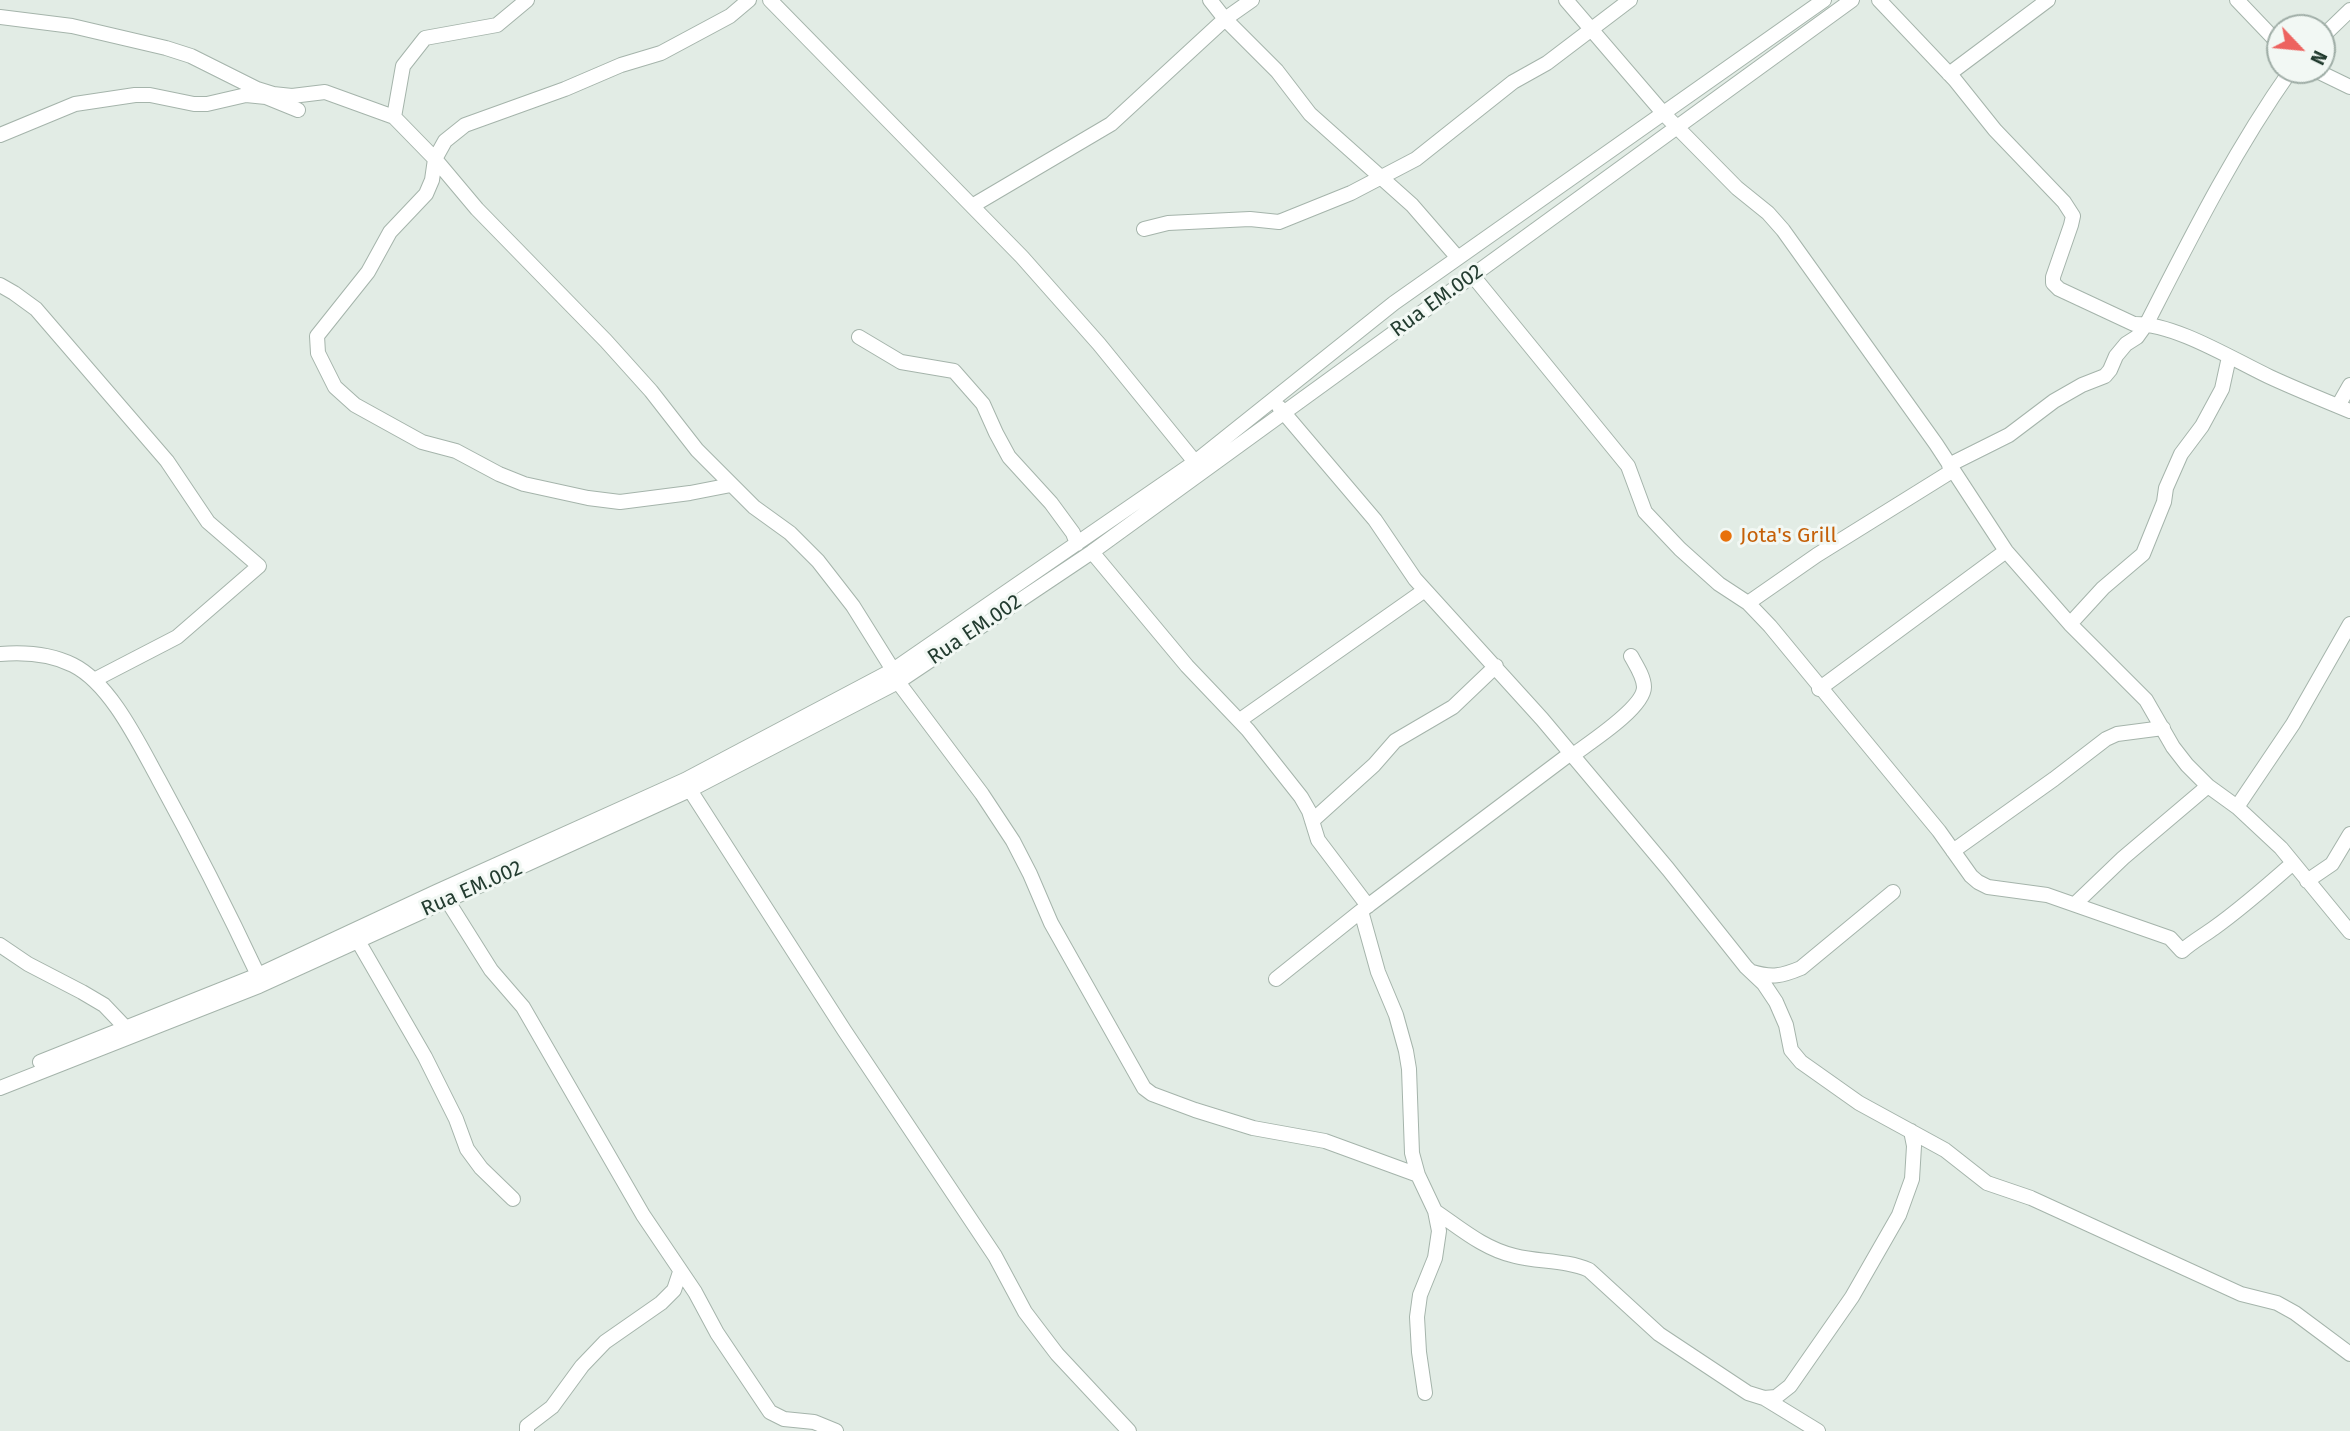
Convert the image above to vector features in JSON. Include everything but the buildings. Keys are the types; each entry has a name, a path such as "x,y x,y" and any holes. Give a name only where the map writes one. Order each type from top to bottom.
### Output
{"street":[{"path":"394,117 403,66 425,38 497,25 527,0"},
{"path":"731,485 690,494 620,502 548,490 499,474 456,451 422,442 355,405 335,387 318,354 317,336 368,272 390,232 426,194 432,180 435,159 445,141 465,125 565,89 621,65 661,53 730,16 749,0"},
{"path":"770,0 1022,257 1195,462"},
{"path":"1210,0 1225,19 1277,71 1310,114 1412,205 1458,258"},
{"path":"972,206 1111,124 1225,19 1252,0"},
{"path":"1566,0 1664,114 1783,230 1906,402 2006,551 2070,624 2146,700 2180,756 2208,786 2237,807 2281,848 2350,932"},
{"path":"1144,229 1168,223 1250,219 1279,222 1351,193 1416,159 1513,82 1547,62 1630,0"},
{"name":"Rua EM.002","path":"0,1078 258,975 685,780 895,676 1195,462 1394,303 1824,0"},
{"name":"Rua EM.002","path":"0,1088 259,986 690,790 895,676 1092,552 1852,0"},
{"path":"1879,0 2064,202 2073,216 2053,277 2053,283 2059,289 2134,324 2147,323 2178,333 2344,409 2350,384"},
{"path":"1949,74 2048,0"},
{"path":"2237,0 2266,30"},
{"path":"2336,24 2350,10"},
{"path":"0,17 72,26 166,48 191,56 257,89 273,94 292,96 325,92 394,117 435,159 477,209 624,361 697,450 754,507 790,533 818,561 853,606 895,676 982,794 1013,841 1061,941 1144,1088 1152,1094 1195,1110 1253,1128 1325,1140 1418,1175"},
{"path":"1748,603 1951,468 2010,435 2054,401 2105,376 2116,356 2126,344 2137,337 2147,323 2205,208 2281,84"},
{"path":"0,135 75,104 135,95 208,104 246,95 266,97 298,110"},
{"path":"1472,276 1628,466 1645,512 1670,540 1709,575 1748,603 1794,655 1971,876 1988,887 2047,894 2170,938 2182,951 2260,893 2292,863"},
{"path":"0,285 36,309 167,461 208,522 259,566 177,637 94,680"},
{"path":"859,337 901,362 954,372 983,404 1009,457 1051,503 1073,533 1077,544"},
{"path":"2070,624 2103,588 2143,554 2181,454 2202,426 2222,389 2228,357"},
{"path":"1273,399 1375,520 1425,590 1496,666 1572,754 1764,984 1786,1025 1791,1050 1801,1062 1859,1102 1945,1150 1987,1183 2031,1198 2241,1294 2277,1303 2295,1312 2350,1354"},
{"path":"1819,688 2006,551"},
{"path":"1092,552 1187,666 1240,720 1301,797 1318,840 1364,909 1378,972 1406,1051 1412,1153 1418,1175 1435,1210 1439,1231 1435,1258 1420,1295 1417,1317 1425,1393"},
{"path":"1240,720 1425,590"},
{"path":"2237,807 2346,646 2350,624"},
{"path":"0,654 18,653 48,657 74,666 94,680 110,699 202,857 258,975"},
{"path":"1276,979 1364,909 1617,722 1639,701 1644,688 1640,672 1631,656"},
{"path":"1312,821 1374,765 1395,741 1453,707 1496,666"},
{"path":"1953,851 2106,739 2117,734 2163,728"},
{"path":"2075,904 2123,858 2208,786"},
{"path":"690,790 844,1030 995,1256 1025,1312 1057,1354 1129,1431"},
{"path":"2307,881 2332,864 2350,834"},
{"path":"1752,972 1764,976 1783,976 1801,968 1893,892"},
{"path":"447,900 491,970 523,1007 643,1215 770,1412 784,1419 814,1422 836,1431"},
{"path":"359,941 425,1057 456,1119 467,1149 481,1168 513,1199"},
{"path":"0,945 28,964 104,1006 125,1027"},
{"path":"1764,1398 1776,1397 1790,1386 1839,1318 1874,1261 1899,1215 1912,1179 1914,1146 1911,1131"},
{"path":"1435,1210 1494,1250 1515,1256 1579,1265 1589,1270 1659,1334 1748,1393 1764,1398 1818,1431"},
{"path":"527,1431 527,1426 552,1406 582,1366 605,1342 661,1303 674,1290 680,1272"}],"place":[{"name":"Jota's Grill","path":"1726,536"}]}
